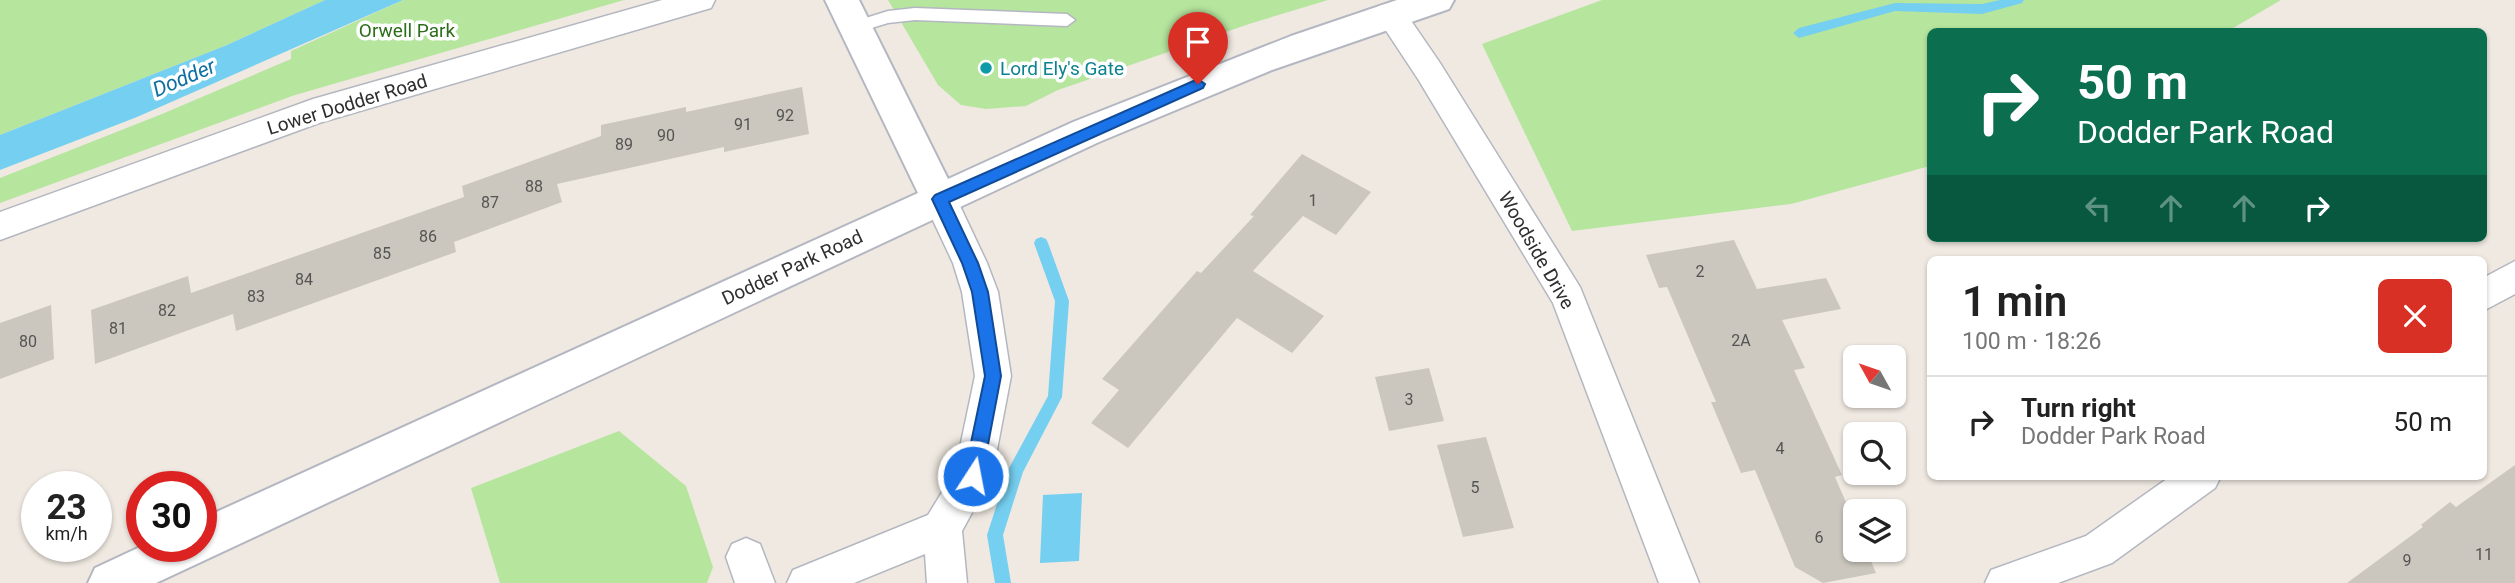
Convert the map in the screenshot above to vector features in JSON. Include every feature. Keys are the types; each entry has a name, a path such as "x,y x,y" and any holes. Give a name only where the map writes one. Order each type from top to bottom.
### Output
{"main road":[{"name":"Dodder Park Road","path":"217,533 940,199 1198,84 1328,34 1437,0"},
{"path":"848,14 940,199"},
{"path":"110,583 154,562"}],"street":[{"name":"Lower Dodder Road","path":"0,226 313,112 700,0"},
{"name":"Woodside Drive","path":"1390,14 1429,71 1568,298 1679,583"},
{"path":"940,199 970,263 980,292 993,376 973,476 942,528 947,583"},
{"path":"2487,294 2515,276"},
{"path":"2005,583 2098,550 2196,480"},
{"path":"807,583 942,528"}],"lane":[{"path":"848,14 1067,20"}],"green space":[{"path":"0,0 325,0 227,45 0,135"},
{"name":"Orwell Park","path":"403,0 624,0 295,95 0,203 0,178 291,59 291,51"},
{"path":"888,0 1328,0 1249,24 1058,90 1026,106 986,109 961,105 938,85"},
{"path":"1602,0 2281,0 2233,28 1927,28 1927,167 1791,204 1572,231 1482,44"},
{"path":"619,431 686,486 713,567 707,583 500,583 471,488"}],"water":[{"name":"Dodder","path":"325,0 403,0 137,117 0,170 0,135 227,45"},
{"path":"1082,493 1079,561 1040,563 1043,495"}],"building":[{"path":"802,87 809,134 724,152 724,147 557,184 562,202 454,242 456,252 236,331 233,314 95,364 91,310 188,276 191,293 464,197 462,186 601,136 601,125 686,107 686,112"},
{"path":"1302,154 1371,192 1336,235 1303,216 1253,271 1324,316 1292,353 1237,318 1128,448 1091,423 1119,390 1102,379 1197,271 1201,273 1254,216 1250,215"},
{"path":"1734,240 1757,289 1826,278 1841,309 1782,320 1805,368 1794,370 1842,475 1835,477 1845,499 1843,562 1871,562 1876,573 1823,583 1795,567 1755,470 1741,473 1711,402 1716,402 1667,287 1659,288 1646,255"},
{"path":"51,305 54,359 0,379 0,323"},
{"path":"1429,368 1444,421 1389,431 1375,377"},
{"path":"1486,437 1514,528 1463,537 1437,445"},
{"path":"2515,465 2515,583 2347,583 2423,527 2421,525 2450,502 2456,507"}],"waterway":[{"path":"1799,33 1895,7 1982,9 2018,0"},
{"path":"1003,583 995,535 1016,470 1055,397 1062,301 1041,243"}],"place":[{"name":"Lord Ely's Gate","path":"986,68"}],"route":[{"path":"973,476 993,376 980,292 970,263 940,199 1198,84"}]}
